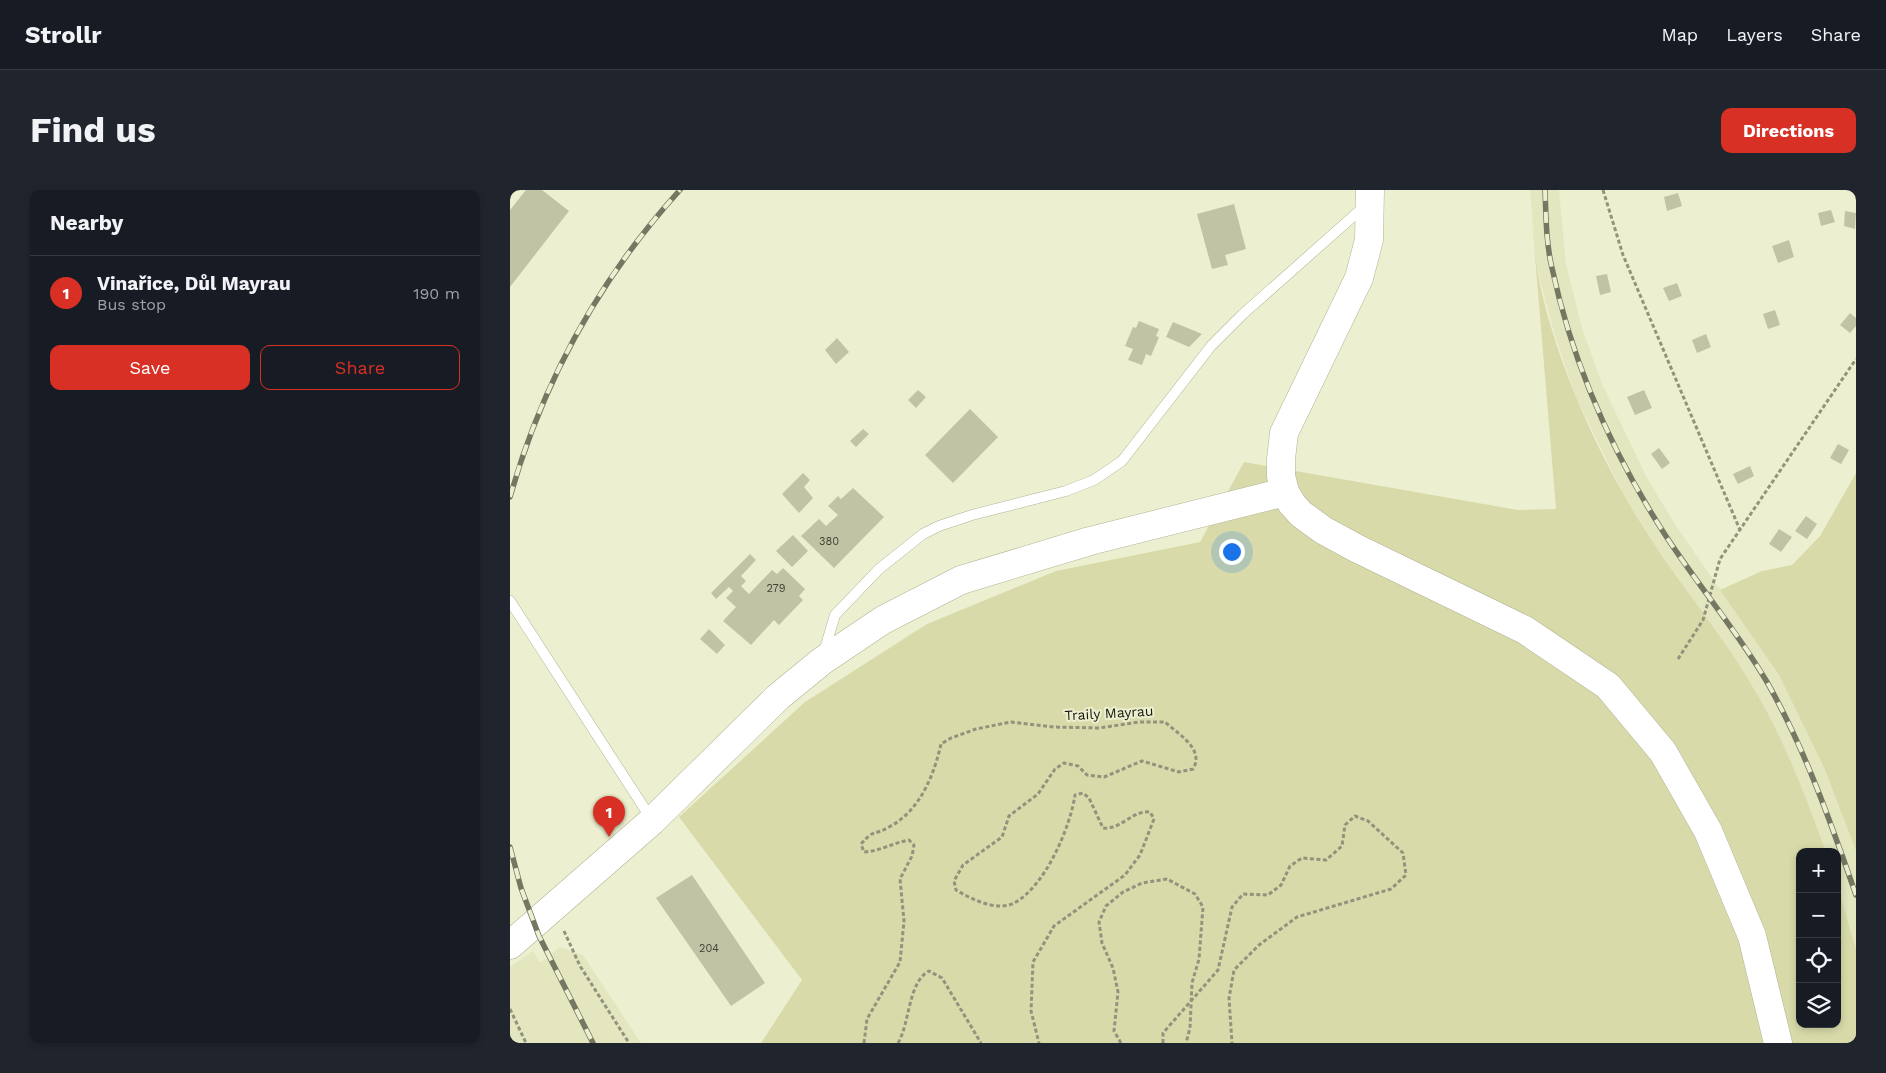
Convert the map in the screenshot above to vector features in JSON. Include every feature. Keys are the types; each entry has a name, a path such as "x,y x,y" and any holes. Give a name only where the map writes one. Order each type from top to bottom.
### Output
{"street":[{"path":"1370,195 1369,240 1359,278 1284,433 1280,459 1285,492 1292,504 1302,514 1324,530 1356,548 1525,630 1608,686 1663,752 1708,831 1752,936 1778,1043"},
{"path":"510,945 652,821 734,738 822,660 883,620 961,580 1090,541 1285,492"}],"lane":[{"path":"822,660 834,615 879,569 915,539 939,526 972,515 1066,491 1094,480 1122,461 1211,346 1370,195"},
{"path":"510,601 652,821"}],"path":[{"path":"1603,190 1623,255 1740,530"},
{"path":"1678,659 1703,620 1720,560 1856,359"},
{"name":"Traily Mayrau","path":"864,1043 867,1019 900,962 904,921 900,879 912,856 914,845 909,840 895,843 875,852 864,852 861,844 870,833 889,828 909,812 927,787 936,765 941,744 951,738 976,730 1011,722 1054,727 1099,728 1138,722 1165,722 1196,751 1198,762 1193,769 1179,772 1142,761 1104,777 1088,775 1078,766 1064,764 1055,769 1038,794 1009,816 1002,837 963,865 954,881 956,890 970,898 1001,906 1014,903 1049,868 1073,811 1075,795 1083,793 1089,798 1103,828 1112,829 1141,811 1150,812 1154,819 1140,855 1125,875 1054,926 1033,962 1031,1011 1039,1043"},
{"path":"1162,1043 1163,1033 1218,970 1232,907 1242,894 1268,895 1281,885 1290,866 1302,858 1326,860 1342,846 1345,825 1355,816 1368,821 1402,853 1406,875 1391,889 1297,917 1259,945 1234,970 1229,998 1232,1043"},
{"path":"1121,1043 1114,1031 1118,992 1113,968 1102,944 1099,922 1106,906 1123,892 1142,883 1167,879 1195,894 1203,907 1199,959 1192,982 1190,1028 1186,1043"},
{"path":"553,909 580,966 629,1043"},
{"path":"898,1043 904,1032 915,988 921,975 929,971 942,978 981,1043"},
{"path":"510,1009 526,1043"}],"shaded area":[{"path":"1530,190 1559,190 1566,264 1582,328 1602,384 1647,478 1675,524 1779,675 1825,770 1856,851 1856,948 1841,898 1841,848 1824,848 1798,782 1754,689 1651,539 1622,492 1575,395 1555,336 1537,269"},
{"path":"1532,220 1537,269 1544,303 1567,374 1597,444 1632,509 1651,539 1730,651 1765,708 1794,769 1825,848 1796,848 1796,1028 1841,1028 1841,898 1856,948 1856,1043 761,1043 802,980 679,817 805,702 927,624 1056,571 1200,542 1244,462 1518,510 1556,509"},
{"path":"1856,473 1856,851 1825,770 1779,675 1720,590 1762,571 1792,565 1820,536"},
{"path":"560,947 583,955 641,1043 510,1043 510,967 533,951 540,963"}],"building":[{"path":"526,190 542,190 569,211 510,287 510,210"},
{"path":"1678,193 1682,206 1667,211 1664,197"},
{"path":"1234,204 1246,249 1225,255 1228,265 1212,269 1197,214"},
{"path":"1831,210 1835,222 1821,226 1818,213"},
{"path":"1845,211 1856,213 1855,229 1844,226"},
{"path":"1789,240 1794,257 1778,263 1772,246"},
{"path":"1607,274 1611,292 1600,295 1596,276"},
{"path":"1677,283 1682,296 1669,301 1663,288"},
{"path":"1775,310 1780,325 1768,329 1763,314"},
{"path":"1850,313 1856,318 1856,326 1850,333 1840,325"},
{"path":"1139,321 1159,329 1156,336 1159,337 1151,356 1146,354 1142,365 1128,360 1133,349 1125,346 1133,327 1136,328"},
{"path":"1173,322 1202,334 1189,347 1166,337"},
{"path":"1706,334 1711,347 1697,353 1692,340"},
{"path":"837,338 849,352 836,364 825,350"},
{"path":"918,390 926,397 916,408 908,400"},
{"path":"1644,390 1652,408 1635,415 1627,397"},
{"path":"970,409 998,437 953,483 925,455"},
{"path":"863,429 869,434 856,447 850,441"},
{"path":"1838,444 1849,450 1841,464 1830,458"},
{"path":"1659,448 1670,463 1662,469 1651,454"},
{"path":"1750,466 1754,476 1738,484 1733,474"},
{"path":"803,473 810,480 804,487 813,498 799,513 782,494"},
{"path":"853,488 884,517 834,568 801,536 819,519 826,526 838,515 828,506 838,496 841,499"},
{"path":"1806,516 1817,524 1807,539 1795,531"},
{"path":"1779,529 1792,537 1781,552 1769,544"},
{"path":"793,535 808,551 792,567 776,551"},
{"path":"750,554 756,560 741,576 746,581 741,586 749,594 772,570 777,574 783,568 805,589 799,596 803,600 779,625 774,620 751,645 723,621 736,607 726,598 733,591 729,587 716,599 711,593"},
{"path":"709,629 725,645 717,654 700,639"},
{"path":"692,875 765,983 731,1006 656,898"}],"railway":[{"path":"510,497 523,454 539,413 577,333 624,259 680,190"},
{"path":"1545,190 1547,239 1560,303 1570,337 1595,404 1643,500 1688,568 1755,662 1781,707 1816,787 1856,895"},
{"path":"510,847 521,888 539,936 593,1043"}],"place":[{"name":"Vinařice, Důl Mayrau","path":"609,837"}]}
